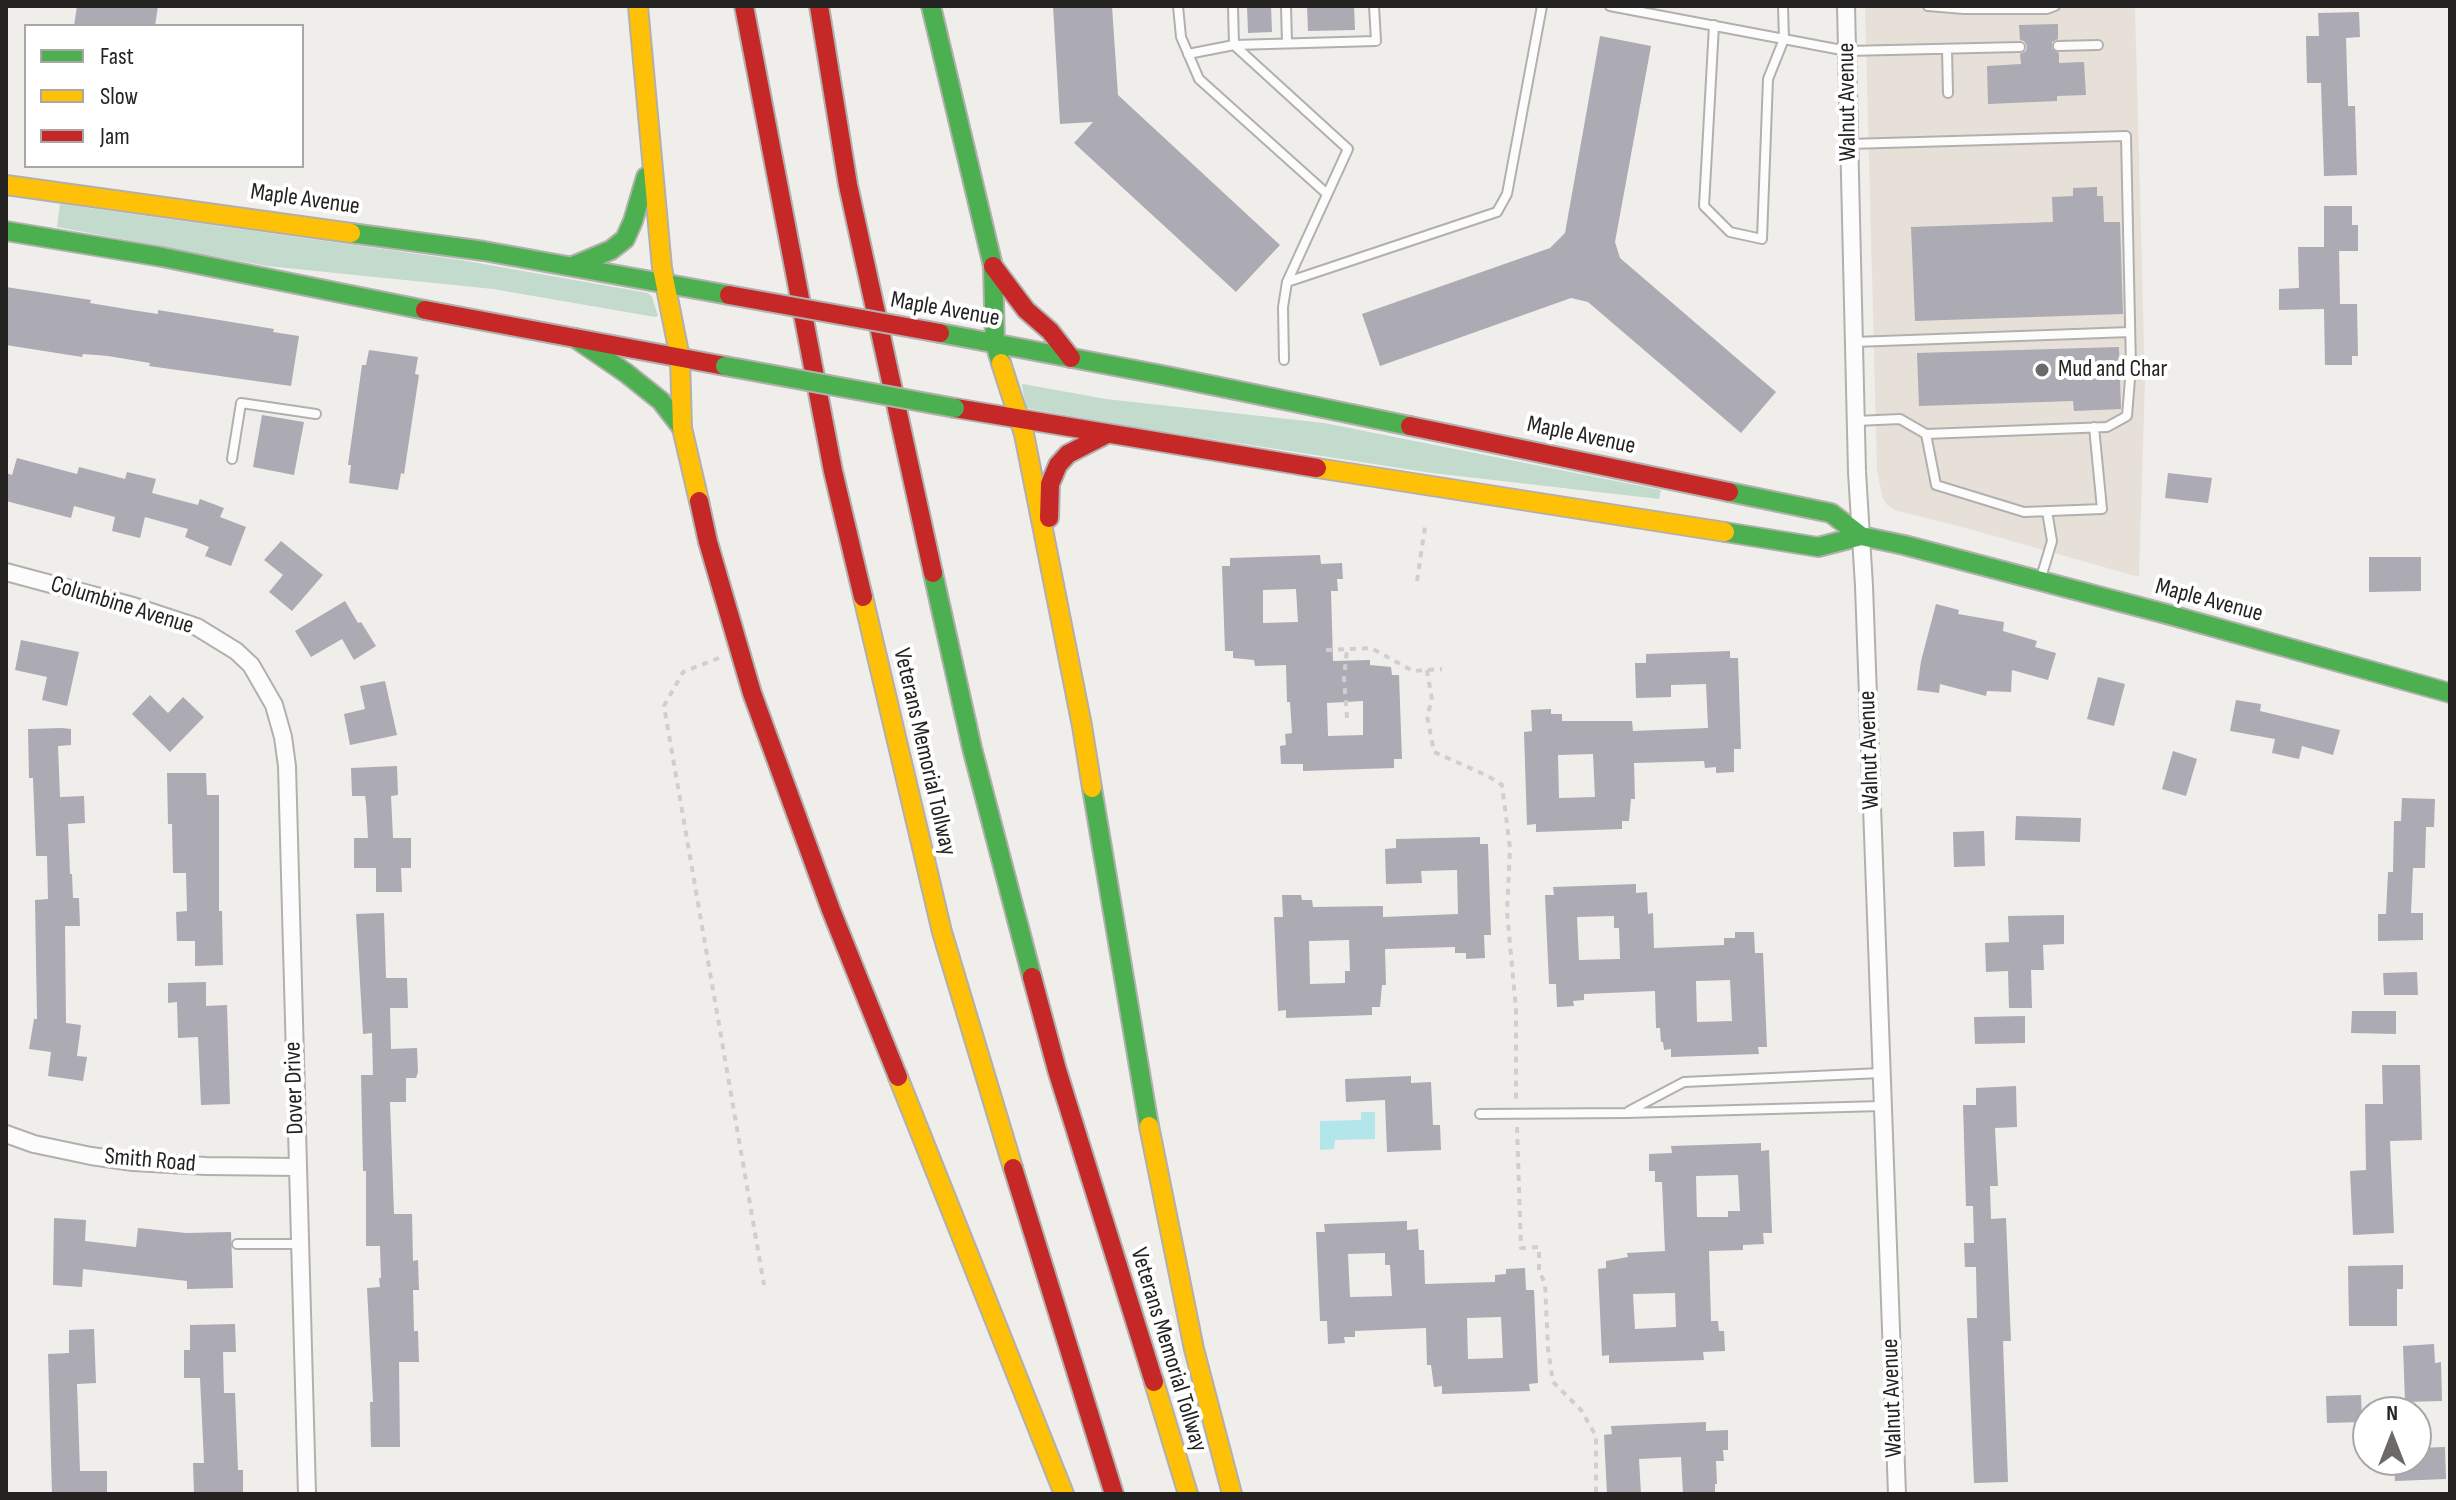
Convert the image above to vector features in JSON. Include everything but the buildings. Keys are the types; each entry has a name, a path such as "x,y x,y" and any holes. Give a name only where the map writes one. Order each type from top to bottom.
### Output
{"main road":[{"path":"638,6 662,268 680,358 682,428 708,542 752,693 831,910 1064,1494"},
{"name":"Veterans Memorial Tollway","path":"744,6 833,471 942,932 1114,1494"},
{"name":"Veterans Memorial Tollway","path":"819,6 848,185 972,748 1057,1070 1188,1494"},
{"path":"931,6 993,266 995,344 1024,434 1082,726 1141,1085 1194,1349 1232,1494"},
{"path":"573,266 611,250 625,239 650,161"},
{"name":"Maple Avenue","path":"6,185 369,234 573,266 1071,358 1831,513 1861,536 2040,581 2450,693"},
{"name":"Maple Avenue","path":"6,231 162,257 680,358 1105,435 1818,547 1861,536"},
{"path":"993,266 1026,310 1050,331 1071,358"},
{"path":"575,338 661,401 682,428"},
{"path":"1048,551 1050,484 1058,465 1068,454 1105,435"}],"street":[{"name":"Walnut Avenue","path":"1846,6 1853,342 1897,1494"},
{"name":"Columbine Avenue","path":"6,572 133,606 197,627 236,651 251,665 264,686"},
{"name":"Dover Drive","path":"264,686 279,721 287,766 307,1494"},
{"name":"Smith Road","path":"6,1135 34,1144 133,1162 297,1167"}],"lane":[{"path":"1178,6 1181,37 1199,79 1326,193"},
{"path":"1233,6 1234,45 1348,149 1287,282 1283,307 1284,360"},
{"path":"1286,6 1287,43"},
{"path":"1188,54 1234,45 1376,41 1374,6"},
{"path":"1287,282 1497,212 1507,194 1542,6"},
{"path":"1610,6 1847,51 2020,47"},
{"path":"1714,25 1704,206 1730,232 1762,239 1768,79 1784,39 1783,6"},
{"path":"1928,6 1964,9 2047,9 2055,6"},
{"path":"2058,46 2098,45"},
{"path":"1947,49 1948,93"},
{"path":"1848,144 2126,136 2131,367 2127,416 2107,427 1926,434 1900,419 1856,421"},
{"path":"1853,342 2130,332"},
{"path":"232,459 241,403 316,414"},
{"path":"1926,434 1936,485 2024,512 2102,509 2094,427"},
{"path":"2040,581 2052,541 2047,511"},
{"path":"1626,1113 1684,1082 1881,1073"},
{"path":"1480,1114 1882,1106"},
{"path":"237,1244 299,1244"}],"path":[{"path":"1417,581 1425,527"},
{"path":"1326,650 1371,648 1413,671 1442,669"},
{"path":"1347,649 1344,678 1347,718"},
{"path":"740,650 683,672 664,706 764,1285"},
{"path":"1427,670 1432,700 1427,716 1434,752 1502,785 1510,848 1507,912 1516,1009 1521,1248 1539,1247 1539,1271 1545,1283 1553,1382 1581,1410 1596,1436 1596,1494"}],"shaded area":[{"path":"1865,6 2135,6 2145,382 2139,577 1897,511 1887,505 1882,496 1877,470"}],"green space":[{"path":"60,204 461,260 648,293 658,316 493,289 267,266 57,227"},
{"path":"1023,384 1106,399 1324,423 1661,490 1659,499 1432,473 1134,427 1026,408"}],"water":[{"path":"1361,1112 1375,1112 1375,1139 1335,1140 1334,1149 1320,1150 1320,1121 1361,1120"}],"traffic: fast":[{"path":"931,6 993,266 995,344 1001,363"},
{"path":"573,266 611,250 625,239 646,177"},
{"path":"6,231 162,257 425,310"},
{"path":"351,233 484,251 729,295"},
{"path":"940,333 1410,426"},
{"path":"575,338 661,401 682,428"},
{"path":"725,366 955,408"},
{"path":"1729,492 1831,513 1861,536"},
{"path":"1725,532 1818,547 1861,536 1904,545 2450,693"},
{"path":"933,573 972,748 1032,977"},
{"path":"1092,788 1149,1126"}],"traffic: slow":[{"path":"638,6 662,268 680,358 682,428 699,501"},
{"path":"6,185 351,233"},
{"path":"1001,363 1024,434 1092,788"},
{"path":"1317,468 1725,532"},
{"path":"863,597 942,932 1013,1168"},
{"path":"898,1077 1064,1494"},
{"path":"1149,1126 1194,1349 1232,1494"},
{"path":"1154,1382 1188,1494"}],"traffic: jam":[{"path":"744,6 833,471 863,597"},
{"path":"819,6 848,185 933,573"},
{"path":"993,266 1026,310 1050,331 1071,358"},
{"path":"729,295 940,333"},
{"path":"425,310 725,366"},
{"path":"955,408 1317,468"},
{"path":"1410,426 1729,492"},
{"path":"1049,518 1050,484 1058,465 1068,454 1105,435"},
{"path":"699,501 752,693 831,910 898,1077"},
{"path":"1032,977 1057,1070 1154,1382"},
{"path":"1013,1168 1114,1494"}],"place":[{"name":"Mud and Char","path":"2042,370"}]}
